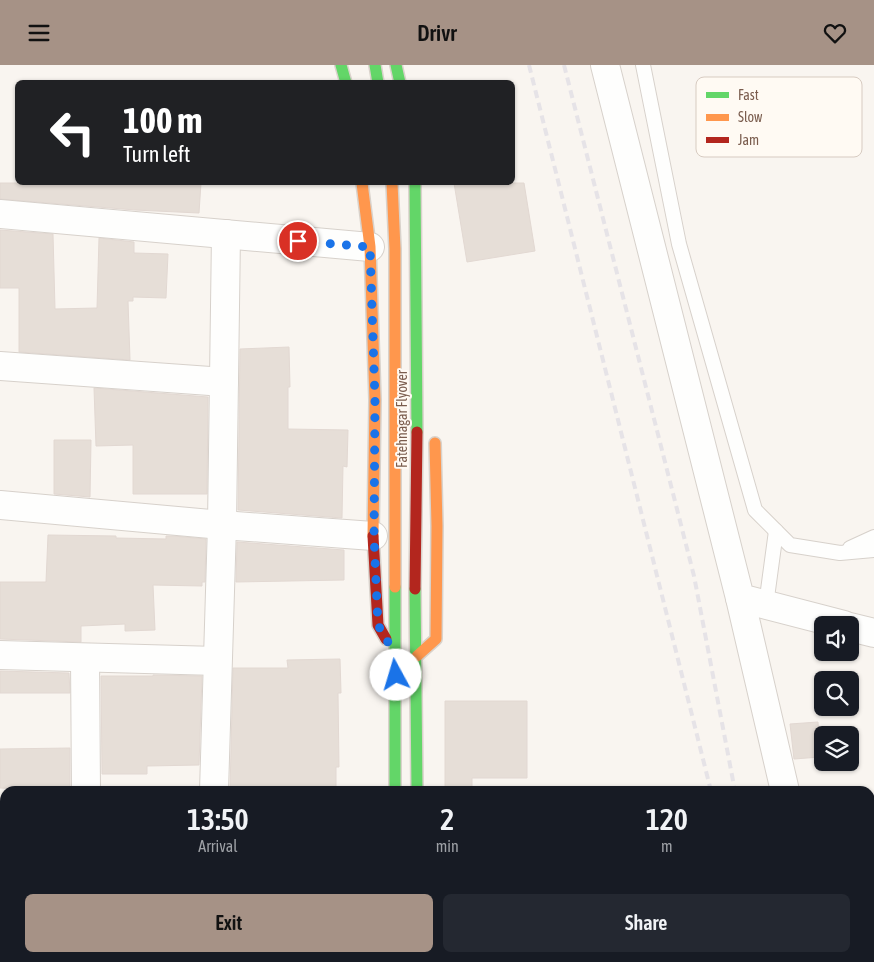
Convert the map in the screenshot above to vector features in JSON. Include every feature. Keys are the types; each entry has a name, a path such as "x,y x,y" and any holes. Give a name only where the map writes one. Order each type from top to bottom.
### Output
{"main road":[{"path":"341,65 345,80"},
{"path":"375,65 378,80"},
{"path":"396,65 399,80"},
{"path":"362,185 370,247 375,400 374,536 378,625 396,656"},
{"name":"Fatehnagar Flyover","path":"392,185 395,259 395,786"},
{"name":"Fatehnagar Flyover","path":"415,185 417,786"},
{"path":"417,656 436,639 437,526 435,427"}],"street":[{"path":"604,65 740,598 784,786"},
{"path":"0,214 370,247"},
{"path":"214,786 222,525 226,234"},
{"path":"0,366 224,382"},
{"path":"0,505 222,525 374,536"},
{"path":"740,598 814,617"},
{"path":"859,629 874,633"},
{"path":"0,655 217,661"},
{"path":"85,658 86,786"}],"lane":[{"path":"643,65 679,244 755,510 790,545 840,553 874,550"},
{"path":"766,605 776,531"},
{"path":"840,553 874,537"}],"building":[{"path":"0,183 15,183 15,185 201,185 199,213 0,199"},
{"path":"515,183 524,183 535,251 467,262 454,185 515,185"},
{"path":"0,230 53,234 55,309 97,308 99,238 134,242 134,253 168,254 166,298 133,297 133,301 128,301 130,360 19,352 19,288 0,288"},
{"path":"289,347 288,429 348,430 347,467 343,466 342,518 238,510 240,349"},
{"path":"94,388 208,397 207,494 133,494 133,445 96,446"},
{"path":"54,440 91,440 90,497 54,494"},
{"path":"48,535 166,539 166,536 173,536 206,539 205,582 202,582 202,586 153,585 155,630 125,631 125,624 81,626 81,642 0,639 0,582 46,582"},
{"path":"237,542 344,550 344,580 236,582"},
{"path":"340,659 341,693 338,693 339,767 336,767 336,786 230,786 233,668 288,668 287,660"},
{"path":"0,671 69,673 70,693 0,693"},
{"path":"101,676 202,676 199,765 147,766 147,774 102,774"},
{"path":"445,701 527,701 527,778 472,778 472,786 445,786"},
{"path":"818,722 818,726 814,726 814,757 794,759 790,724"},
{"path":"70,748 70,786 0,786 0,749"}],"railway":[{"path":"529,65 710,786"},
{"path":"564,65 694,576 734,786"}],"traffic: fast":[{"path":"341,65 345,80"},
{"path":"375,65 378,80"},
{"path":"396,65 399,80"},
{"path":"415,185 417,432"},
{"path":"395,587 395,786"},
{"path":"415,589 417,786"}],"traffic: slow":[{"path":"362,185 370,247 375,400 373,536"},
{"path":"392,185 395,249 395,587"},
{"path":"417,656 436,639 437,526 435,443"}],"traffic: jam":[{"path":"415,589 417,432"},
{"path":"373,536 378,625 386,639"}],"route":[{"path":"298,241 370,247 375,400 374,536 378,625 396,656 396,675"}]}
